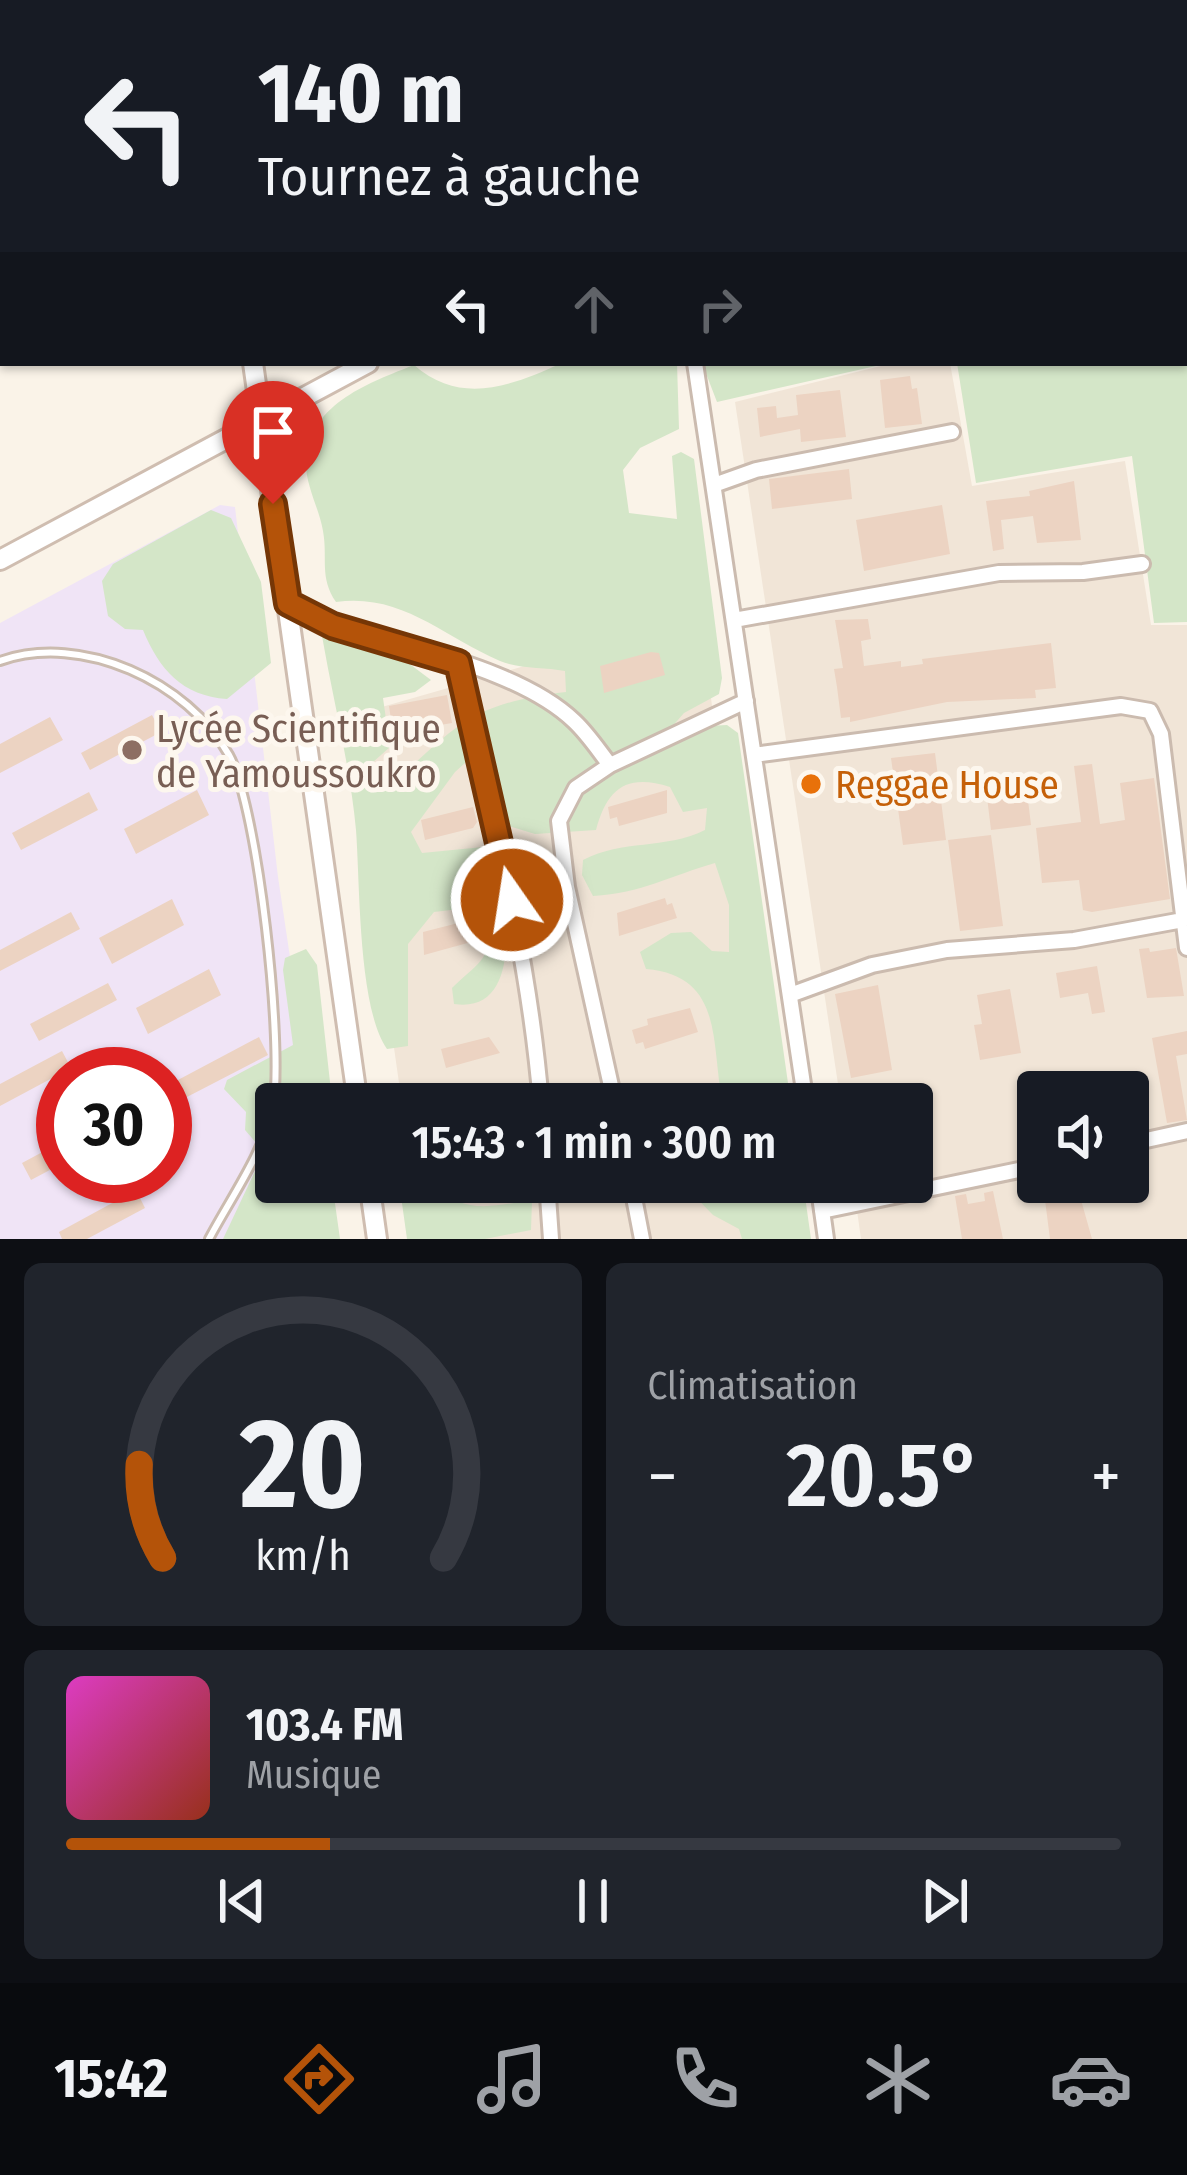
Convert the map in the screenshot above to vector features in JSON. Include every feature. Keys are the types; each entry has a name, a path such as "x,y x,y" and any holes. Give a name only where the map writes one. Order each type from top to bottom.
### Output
{"street":[{"path":"253,366 355,1083"},
{"path":"0,560 362,366"},
{"path":"695,366 803,1083"},
{"path":"713,485 756,470 952,432"},
{"path":"734,620 999,573 1083,572 1142,564"},
{"path":"288,603 333,626 458,663 558,709 610,765"},
{"path":"458,663 512,900 539,1083"},
{"path":"610,1083 567,887 559,821 576,788 610,765 746,701"},
{"path":"754,755 1121,706 1150,711 1161,734 1187,948"},
{"path":"790,995 872,965 947,950 1074,940 1183,920"},
{"path":"1149,1139 1187,1131"},
{"path":"822,1210 1017,1170"},
{"path":"372,1203 377,1239"},
{"path":"548,1203 551,1239"},
{"path":"635,1203 642,1239"},
{"path":"821,1203 826,1239"}],"lane":[{"path":"0,661 53,654 129,670 185,703 218,738 236,771 268,955 278,1060 266,1129 209,1239"}],"shaded area":[{"path":"881,366 951,366 972,486 1125,461 1151,625 1187,625 1187,1239 861,1239 856,1203 933,1203 933,1083 838,1083 735,402"},
{"name":"Lycée Scientifique de Yamoussoukro","path":"220,505 235,507 278,877 309,1083 255,1083 255,1203 296,1203 331,1239 0,1239 0,623"},
{"path":"699,616 767,1083 399,1083 347,717"},
{"path":"416,1203 785,1203 790,1239 421,1239"}],"green space":[{"path":"412,366 450,385 505,385 555,366 677,366 679,429 640,448 623,470 629,513 677,519 672,456 681,452 694,459 722,678 719,694 684,713 670,729 680,739 707,726 727,725 738,733 788,1083 720,1083 710,1017 702,999 672,974 646,969 640,952 671,933 691,932 712,951 729,952 729,905 715,863 641,888 593,896 582,875 583,860 598,854 705,830 707,808 683,812 670,787 641,782 613,795 596,830 535,834 499,823 500,785 485,745 455,772 411,832 422,853 483,847 504,915 503,969 494,989 478,1002 454,1004 452,988 485,955 491,925 476,907 434,912 408,944 408,1046 387,1049 378,1030 362,944 353,806 322,636 383,644 431,680 415,692 383,698 390,747 372,763 385,790 465,722 506,704 566,692 565,671 500,661 402,610 360,601 336,602 328,584 323,531 306,458 310,439 331,409"},
{"path":"703,366 876,366 717,402"},
{"path":"957,366 1187,366 1187,622 1154,623 1132,456 976,483"},
{"path":"211,510 231,518 261,582 271,663 227,699 185,686 165,668 143,630 125,629 108,616 102,581 113,564"},
{"path":"306,949 317,965 330,1083 255,1083 255,1142 245,1130 246,1112 224,1089 227,1080 293,1045 285,958"},
{"path":"255,1171 255,1203 335,1203 340,1239 223,1239"},
{"path":"402,1203 532,1203 531,1230 485,1239 407,1239"},
{"path":"701,1203 806,1203 811,1239 742,1239 739,1229"}],"building":[{"path":"910,376 912,389 917,388 922,424 885,428 880,380"},
{"path":"840,390 846,437 801,442 800,429 760,437 757,408 776,406 777,418 798,415 796,395"},
{"path":"849,469 852,499 772,509 769,479"},
{"path":"1074,481 1081,540 1037,543 1033,516 1001,520 1004,549 993,551 986,501 1030,496 1029,491"},
{"path":"942,505 950,554 864,571 856,520"},
{"path":"868,619 871,639 861,641 864,666 901,661 901,667 923,664 922,659 1051,643 1056,688 1035,690 1036,698 947,702 850,722 850,717 841,718 834,669 843,668 835,620"},
{"path":"659,653 665,675 604,693 600,666"},
{"path":"447,695 452,723 393,733 389,706"},
{"path":"152,715 161,732 90,770 81,753"},
{"path":"50,717 63,740 0,773 0,744"},
{"path":"935,753 946,840 903,845 891,758"},
{"path":"1092,764 1100,824 1125,820 1120,783 1154,778 1170,899 1092,912 1083,910 1079,880 1042,883 1036,828 1081,822 1074,766"},
{"path":"197,790 209,815 136,854 124,829"},
{"path":"667,790 667,813 619,826 617,817 610,819 608,807"},
{"path":"89,792 98,810 21,850 12,833"},
{"path":"1027,792 1031,825 991,830 987,797"},
{"path":"473,807 477,822 473,828 425,840 421,820"},
{"path":"991,835 1003,926 960,931 948,840"},
{"path":"665,898 677,918 619,936 617,913"},
{"path":"172,899 184,925 112,964 99,938"},
{"path":"71,912 80,929 0,971 0,950"},
{"path":"470,920 472,926 479,924 482,939 424,955 423,932"},
{"path":"1176,948 1184,996 1147,998 1139,949 1150,952"},
{"path":"1097,966 1105,1012 1092,1014 1088,993 1060,998 1056,973"},
{"path":"209,969 221,995 148,1034 136,1008"},
{"path":"108,983 117,1000 39,1041 30,1024"},
{"path":"878,985 892,1070 851,1078 835,994"},
{"path":"1010,989 1021,1053 980,1060 974,1025 982,1024 977,995"},
{"path":"690,1008 698,1032 645,1049 643,1042 636,1044 632,1030 648,1025 647,1019"},
{"path":"1187,1031 1187,1054 1176,1056 1187,1120 1167,1123 1152,1038"},
{"path":"259,1037 268,1055 192,1094 192,1073"},
{"path":"489,1037 500,1053 446,1068 441,1049"},
{"path":"36,1065 36,1087 0,1106 0,1084"},
{"path":"36,1155 36,1177 31,1180 22,1163"},
{"path":"993,1191 1003,1239 962,1239 955,1196 966,1194 968,1204 985,1201 984,1193"},
{"path":"112,1203 142,1203 145,1208 87,1239 62,1239 59,1232"},
{"path":"1045,1203 1082,1203 1092,1239 1050,1239"}],"place":[{"name":"Lycée Scientifique de Yamoussoukro","path":"132,750"},
{"name":"Reggae House","path":"811,784"}],"route":[{"path":"273,504 288,603 333,626 458,663 512,900"}]}
